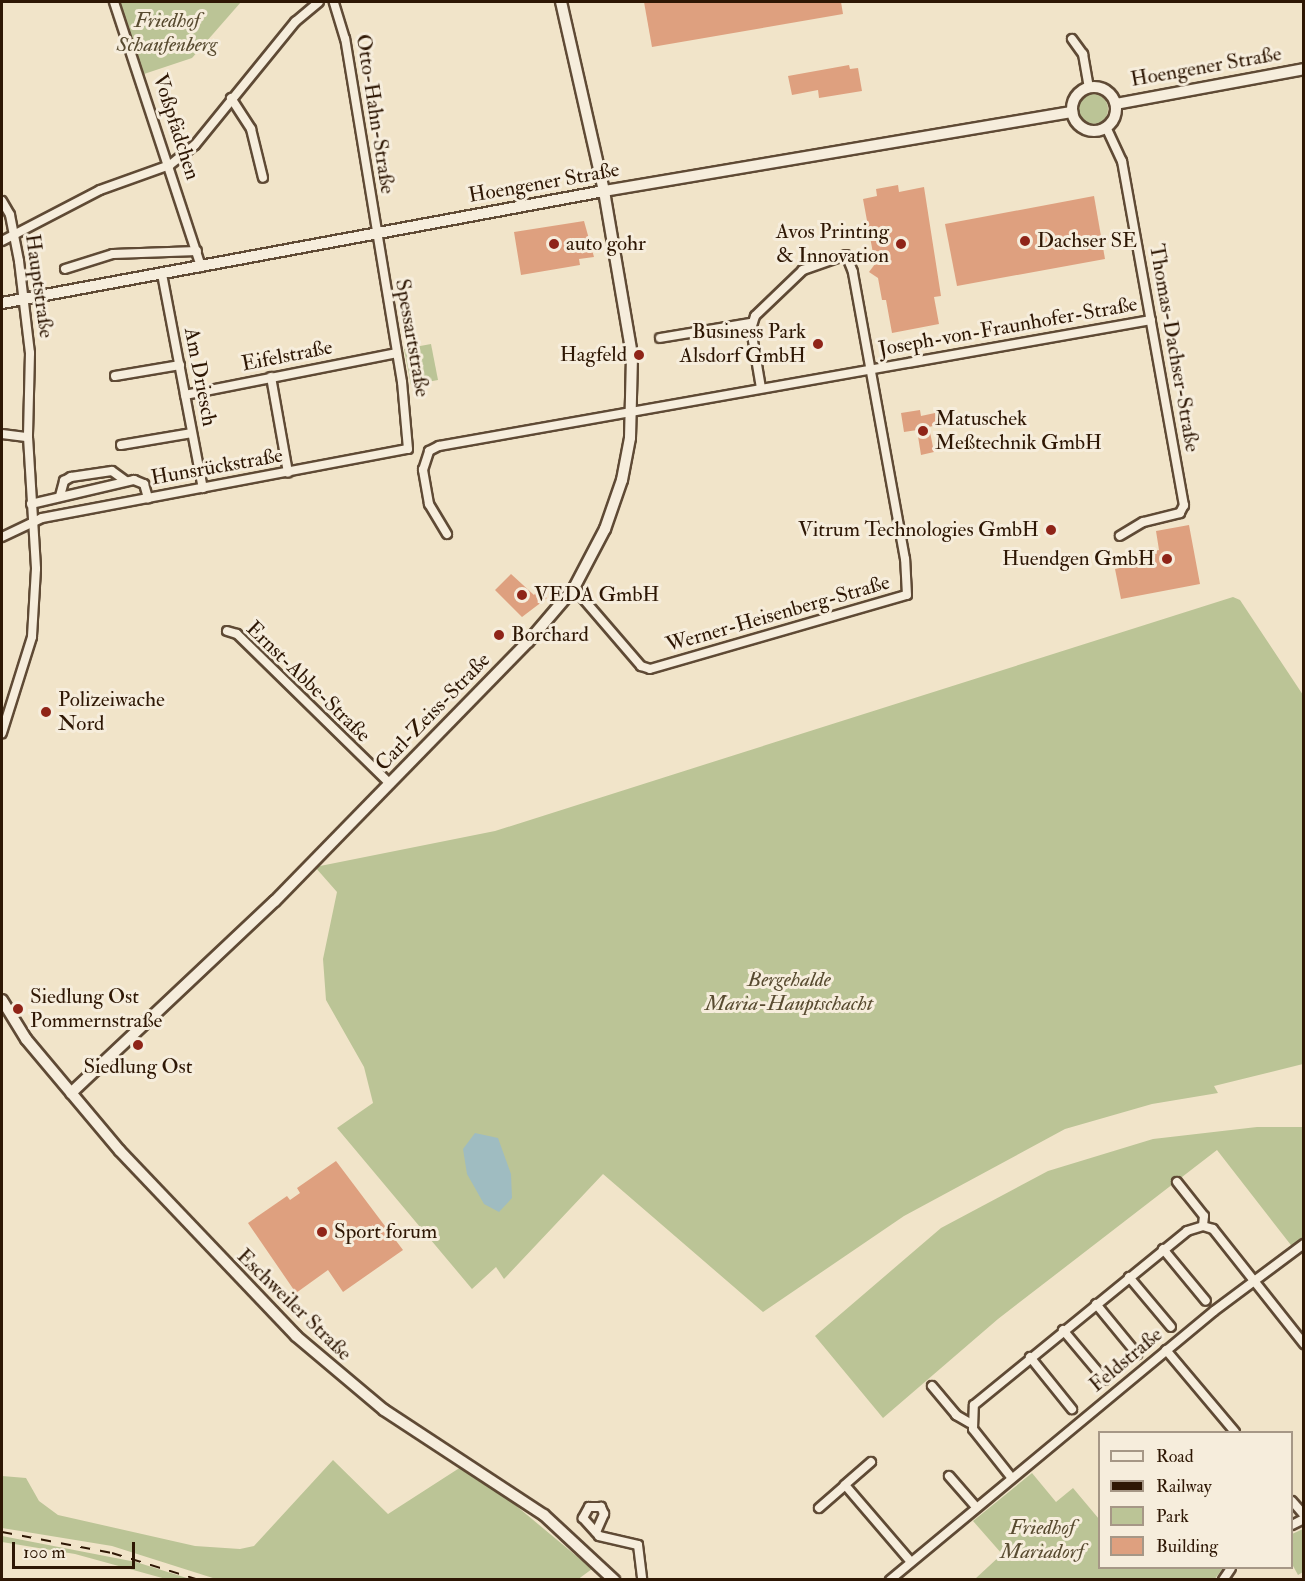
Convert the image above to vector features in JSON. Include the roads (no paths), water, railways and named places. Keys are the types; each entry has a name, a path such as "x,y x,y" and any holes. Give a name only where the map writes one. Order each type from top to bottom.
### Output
{"street":[{"name":"Voßpfädchen","path":"114,2 170,165 201,267"},
{"path":"2,241 14,237 100,190 170,165 195,145 295,22 319,2"},
{"name":"Otto-Hahn-Straße","path":"334,2 345,39 376,234"},
{"name":"Carl-Zeiss-Straße","path":"71,1093 161,1012 390,784 536,634 574,588 615,505 633,412 632,355 607,205 561,2"},
{"path":"1072,39 1083,54 1089,87"},
{"name":"Hoengener Straße","path":"1116,104 1304,69"},
{"path":"1089,87 1106,90 1116,104 1116,113 1106,128 1084,129 1072,112 1076,96 1089,87"},
{"path":"231,98 251,129 263,178"},
{"name":"Hoengener Straße","path":"2,303 604,191 1072,112"},
{"name":"Thomas-Dachser-Straße","path":"1106,128 1122,162 1184,509 1143,522 1120,536"},
{"name":"Hauptstraße","path":"2,201 14,237 24,299 31,369 28,437 36,569 34,630 23,675 2,733"},
{"name":"Spessartstraße","path":"376,234 397,353 408,448"},
{"path":"65,269 113,254 197,251"},
{"name":"Joseph-von-Fraunhofer-Straße","path":"751,323 803,270 846,255 853,272 870,370"},
{"name":"Am Driesch","path":"162,273 203,488"},
{"name":"Joseph-von-Fraunhofer-Straße","path":"447,534 429,504 423,470 429,451 761,388 1151,320"},
{"path":"660,338 751,323 761,388"},
{"name":"Eifelstraße","path":"185,395 397,353"},
{"path":"115,376 180,365"},
{"name":"Werner-Heisenberg-Straße","path":"574,588 641,666 650,669 900,600 908,595 908,579 870,370"},
{"path":"271,377 288,472"},
{"path":"121,445 192,433"},
{"path":"2,435 28,437"},
{"name":"Hunsrückstraße","path":"2,537 32,521 408,448"},
{"path":"60,496 64,481 71,477 112,471 126,481"},
{"path":"31,504 126,481 140,480 148,498"},
{"name":"Ernst-Abbe-Straße","path":"227,631 237,634 390,784"},
{"name":"Eschweiler Straße","path":"2,1000 26,1039 194,1233 321,1359 384,1410 502,1484 544,1515 614,1580"},
{"path":"1177,1182 1200,1210 1203,1226"},
{"path":"970,1423 980,1397 1163,1249 1187,1231 1203,1226 1213,1229 1304,1344"},
{"name":"Feldstraße","path":"890,1580 1166,1350 1304,1244"},
{"path":"1163,1249 1206,1301"},
{"path":"1129,1277 1172,1327"},
{"path":"1096,1304 1137,1354"},
{"path":"1064,1330 1105,1380"},
{"path":"1166,1350 1234,1431"},
{"path":"1030,1357 1072,1409"},
{"path":"932,1386 956,1415 970,1423 1011,1477"},
{"path":"819,1508 871,1462"},
{"path":"949,1476 976,1507"},
{"path":"845,1485 911,1562"},
{"path":"1293,1502 1304,1517"},
{"path":"596,1532 638,1545 642,1580"}],"water":[{"path":"475,1133 498,1138 511,1174 512,1198 499,1212 484,1204 467,1174 463,1149"}],"railway":[{"path":"2,1532 112,1553 199,1580"}],"place":[{"name":"Dachser SE","path":"1025,241"},
{"name":"auto gohr","path":"554,244"},
{"name":"Avos Printing & Innovation","path":"901,244"},
{"name":"Business Park Alsdorf GmbH","path":"818,344"},
{"name":"Hagfeld","path":"639,355"},
{"name":"Matuschek Meßtechnik GmbH","path":"923,431"},
{"name":"Vitrum Technologies GmbH","path":"1051,530"},
{"name":"Huendgen GmbH","path":"1167,559"},
{"name":"VEDA GmbH","path":"522,595"},
{"name":"Borchard","path":"499,635"},
{"name":"Polizeiwache Nord","path":"46,712"},
{"name":"Siedlung Ost Pommernstraße","path":"18,1009"},
{"name":"Siedlung Ost","path":"138,1045"},
{"name":"Sport forum","path":"322,1232"}],"park label":[{"name":"Friedhof Schaufenberg","path":"167,33"},
{"name":"Bergehalde Maria-Hauptschacht","path":"789,992"},
{"name":"Friedhof Mariadorf","path":"1042,1540"}]}
